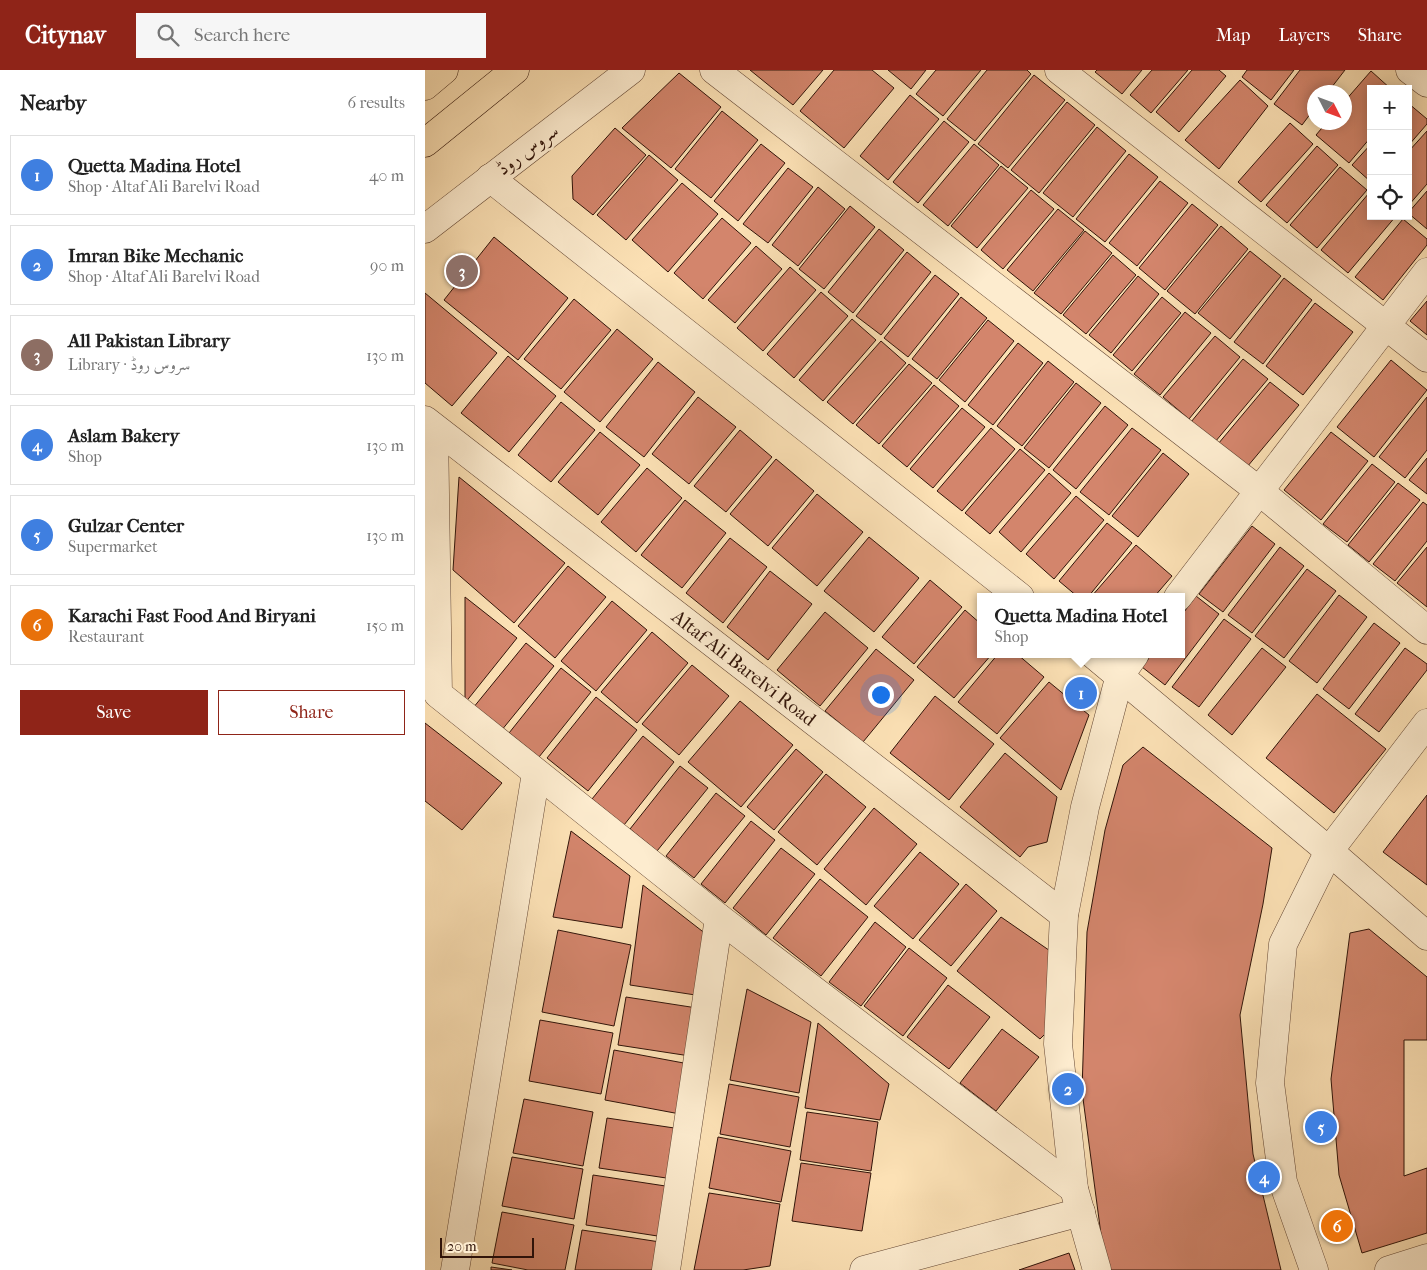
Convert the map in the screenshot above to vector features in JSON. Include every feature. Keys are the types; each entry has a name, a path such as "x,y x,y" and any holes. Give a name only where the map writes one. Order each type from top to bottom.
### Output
{"main road":[{"path":"425,86 444,70"},
{"path":"425,144 515,70"}],"street":[{"name":"سروس روڈ","path":"425,230 631,70"},
{"path":"713,70 1258,490 1427,630"},
{"path":"1059,70 1427,358"},
{"path":"1410,70 1427,83"},
{"path":"490,178 1015,593"},
{"path":"1181,593 1258,490 1427,272"},
{"path":"430,424 438,694 1077,1200"},
{"name":"Altaf Ali Barelvi Road","path":"430,424 1064,915"},
{"path":"1105,658 1127,665 1329,851 1427,936"},
{"path":"1097,1270 1077,1200 1058,1044 1064,915 1085,807 1127,665"},
{"path":"1314,1270 1283,1182 1270,1083 1283,944 1329,851 1427,723"},
{"path":"455,1270 536,773"},
{"path":"667,1270 719,918"},
{"path":"864,1270 1077,1200"},
{"path":"1389,1270 1427,1258"}],"building":[{"path":"750,70 823,70 793,105"},
{"path":"834,70 872,70 894,88 844,148 800,111"},
{"path":"888,70 926,70 911,89"},
{"path":"936,70 981,70 943,116 916,94"},
{"path":"987,70 1027,70 1031,74 975,141 947,119"},
{"path":"1097,70 1142,70 1122,94 1095,72"},
{"path":"1152,70 1188,70 1151,113 1130,95"},
{"path":"1192,70 1219,70 1226,76 1179,132 1156,112"},
{"path":"1247,70 1294,70 1271,100 1242,77"},
{"path":"1300,70 1345,70 1333,85 1307,85 1307,118 1302,125 1274,104"},
{"path":"1371,71 1387,85 1367,85 1367,142 1349,163 1316,135 1320,130 1352,130 1352,93"},
{"path":"679,73 721,107 671,168 622,128"},
{"path":"1034,75 1065,100 1008,168 978,144"},
{"path":"1240,80 1268,106 1219,169 1185,140"},
{"path":"910,95 939,119 888,180 860,156"},
{"path":"1067,102 1095,125 1039,193 1011,170"},
{"path":"1412,106 1427,119 1427,124 1412,141"},
{"path":"722,111 758,140 711,198 675,169"},
{"path":"944,121 969,142 918,203 893,182"},
{"path":"1290,123 1313,144 1261,202 1238,182"},
{"path":"1097,127 1126,151 1073,217 1043,193"},
{"path":"615,128 646,155 593,215 573,199 572,176"},
{"path":"1427,131 1427,184 1412,201 1412,175 1412,148"},
{"path":"761,144 785,163 738,221 714,201"},
{"path":"974,144 999,165 948,226 923,205"},
{"path":"1317,146 1338,165 1287,223 1266,205"},
{"path":"1367,148 1367,178 1352,165"},
{"path":"1129,154 1158,177 1105,242 1076,219"},
{"path":"649,155 678,180 626,240 597,215"},
{"path":"1001,166 1028,188 977,248 951,226"},
{"path":"1340,167 1367,190 1317,248 1290,225"},
{"path":"788,168 813,187 768,243 743,224"},
{"path":"1160,181 1188,203 1137,266 1109,243"},
{"path":"682,183 718,214 668,272 632,240"},
{"path":"818,187 845,209 798,266 772,245"},
{"path":"1031,190 1054,209 1003,269 981,250"},
{"path":"1427,191 1427,229 1412,216 1412,208"},
{"path":"1367,195 1367,220 1393,220 1348,273 1321,250"},
{"path":"1192,204 1218,225 1165,290 1139,268"},
{"path":"850,206 875,227 824,289 799,269"},
{"path":"1058,209 1084,230 1033,291 1007,270"},
{"path":"722,218 751,243 703,299 674,273"},
{"path":"1402,220 1427,239 1427,245 1383,300 1355,277"},
{"path":"1221,226 1248,249 1195,314 1167,291"},
{"path":"879,229 904,250 853,313 828,292"},
{"path":"1085,231 1112,253 1061,314 1034,293"},
{"path":"494,237 568,298 518,360 444,300"},
{"path":"756,246 782,269 735,323 708,300"},
{"path":"1250,251 1281,276 1230,339 1198,313"},
{"path":"907,252 931,272 881,335 856,316"},
{"path":"1113,255 1136,275 1086,334 1063,315"},
{"path":"790,267 816,290 763,351 737,328"},
{"path":"935,275 959,294 908,357 884,338"},
{"path":"1138,276 1159,294 1111,353 1089,335"},
{"path":"1284,278 1312,300 1263,364 1234,342"},
{"path":"821,292 848,316 794,378 767,354"},
{"path":"425,293 497,353 452,406 425,383"},
{"path":"961,297 987,318 937,379 912,359"},
{"path":"1162,297 1181,313 1132,371 1113,355"},
{"path":"574,299 611,330 561,389 524,359"},
{"path":"1427,301 1427,335 1410,321"},
{"path":"1315,303 1353,332 1303,395 1266,366"},
{"path":"1185,312 1211,333 1160,395 1134,374"},
{"path":"852,319 876,340 823,401 799,380"},
{"path":"988,320 1014,341 965,402 939,380"},
{"path":"617,329 653,359 600,422 564,392"},
{"path":"1215,336 1240,357 1189,419 1163,397"},
{"path":"881,341 906,363 853,424 827,402"},
{"path":"1018,343 1043,363 993,425 968,405"},
{"path":"508,356 556,396 509,452 461,413"},
{"path":"1243,359 1268,379 1215,442 1191,422"},
{"path":"1391,360 1427,390 1374,457 1337,427"},
{"path":"1048,361 1074,382 1022,446 997,426"},
{"path":"658,362 695,392 644,457 606,427"},
{"path":"909,364 932,383 879,444 856,425"},
{"path":"1270,382 1299,405 1247,467 1218,444"},
{"path":"1076,383 1101,403 1049,468 1024,448"},
{"path":"934,385 959,406 907,467 882,446"},
{"path":"698,397 736,427 689,484 652,454"},
{"path":"1427,397 1427,450 1405,478 1379,457"},
{"path":"561,402 595,430 551,482 518,455"},
{"path":"1105,406 1128,425 1076,489 1053,470"},
{"path":"962,408 985,427 933,488 910,469"},
{"path":"991,428 1015,449 962,511 937,491"},
{"path":"1132,428 1161,450 1109,515 1080,492"},
{"path":"740,430 772,457 726,512 694,486"},
{"path":"600,432 640,465 598,515 558,482"},
{"path":"1331,432 1368,461 1321,520 1284,490"},
{"path":"1020,449 1045,470 990,534 965,513"},
{"path":"1163,453 1189,474 1138,537 1112,516"},
{"path":"1427,458 1427,494 1409,480"},
{"path":"776,459 814,491 768,546 730,514"},
{"path":"1372,464 1395,482 1347,542 1323,524"},
{"path":"647,468 682,498 636,552 601,522"},
{"path":"1049,473 1071,493 1021,552 999,532"},
{"path":"459,477 565,563 514,623 453,570"},
{"path":"1398,483 1420,500 1369,562 1348,545"},
{"path":"817,494 863,532 817,586 772,548"},
{"path":"1076,496 1104,520 1054,579 1026,554"},
{"path":"685,500 726,533 682,588 641,555"},
{"path":"1423,502 1427,505 1427,541 1395,581 1373,564"},
{"path":"1107,523 1132,543 1091,593 1073,593 1059,581"},
{"path":"1252,526 1275,544 1223,612 1199,594"},
{"path":"869,537 919,578 874,632 824,591"},
{"path":"730,538 767,567 723,623 686,593"},
{"path":"1136,545 1172,576 1157,593 1094,593"},
{"path":"1280,547 1304,566 1252,633 1228,615"},
{"path":"1427,547 1427,607 1397,583"},
{"path":"568,566 606,597 555,658 518,626"},
{"path":"1307,569 1336,591 1284,658 1255,636"},
{"path":"770,571 812,604 768,660 727,627"},
{"path":"930,580 962,607 914,664 882,637"},
{"path":"1339,595 1367,617 1317,683 1289,661"},
{"path":"1196,596 1219,614 1165,685 1142,667 1149,658 1185,658 1185,611"},
{"path":"465,597 517,638 465,703"},
{"path":"612,601 647,630 596,691 561,661"},
{"path":"965,610 977,620 977,658 989,658 954,698 917,667"},
{"path":"825,612 868,648 820,706 777,670"},
{"path":"1224,619 1251,639 1199,707 1172,687"},
{"path":"1374,623 1400,643 1349,709 1323,689"},
{"path":"652,632 688,663 637,723 601,692"},
{"path":"526,643 554,666 501,731 473,708"},
{"path":"1262,648 1286,667 1232,735 1208,715"},
{"path":"1405,648 1427,664 1427,670 1379,732 1355,714"},
{"path":"876,649 914,680 863,742 825,711"},
{"path":"995,658 1022,658 1044,677 997,734 958,702"},
{"path":"692,665 729,696 679,755 642,724"},
{"path":"561,668 591,692 539,757 509,733"},
{"path":"1049,682 1089,715 1061,790 1000,738"},
{"path":"1317,694 1386,749 1334,813 1266,758"},
{"path":"935,696 994,744 949,800 890,753"},
{"path":"596,697 637,730 588,791 547,758"},
{"path":"740,701 793,745 741,807 688,762"},
{"path":"425,723 502,783 462,830 425,801"},
{"path":"643,736 674,762 624,825 592,799"},
{"path":"1143,747 1272,848 1263,904 1240,1015 1253,1154 1281,1270 1110,1270 1102,1242 1082,1091 1087,932 1105,830 1123,765"},
{"path":"796,749 823,772 774,830 747,807"},
{"path":"1005,753 1057,797 1047,842 1028,847 1020,857 960,807"},
{"path":"680,766 708,788 657,851 630,829"},
{"path":"826,774 866,807 817,865 778,832"},
{"path":"716,793 745,816 694,878 666,856"},
{"path":"1427,795 1427,885 1383,852"},
{"path":"874,808 917,844 866,905 824,869"},
{"path":"751,821 775,840 725,903 701,884"},
{"path":"571,831 630,876 622,928 553,917"},
{"path":"781,848 815,874 766,935 733,908"},
{"path":"920,852 959,884 913,939 874,906"},
{"path":"820,879 868,917 821,976 773,938"},
{"path":"966,884 997,911 951,966 919,940"},
{"path":"643,885 711,938 702,996 630,985"},
{"path":"1001,917 1056,955 1049,1030 1040,1039 957,971"},
{"path":"875,922 906,947 861,1006 829,982"},
{"path":"1369,929 1427,977 1427,1040 1404,1040 1404,1176 1427,1168 1427,1233 1362,1253 1339,1175 1331,1079 1350,933"},
{"path":"558,930 631,945 614,1026 542,1012"},
{"path":"909,948 947,978 903,1036 864,1006"},
{"path":"948,985 990,1017 949,1069 907,1037"},
{"path":"747,989 811,1022 799,1093 730,1080"},
{"path":"626,997 697,1008 690,1056 618,1045"},
{"path":"540,1020 613,1033 601,1094 529,1081"},
{"path":"818,1023 889,1084 880,1120 805,1108"},
{"path":"1002,1029 1039,1057 996,1111 960,1083"},
{"path":"614,1050 689,1064 680,1114 605,1100"},
{"path":"729,1084 799,1097 790,1147 720,1134"},
{"path":"524,1099 593,1112 583,1166 513,1153"},
{"path":"807,1112 878,1122 871,1171 800,1160"},
{"path":"607,1118 681,1129 673,1179 599,1168"},
{"path":"718,1137 791,1151 781,1202 709,1188"},
{"path":"512,1157 583,1169 574,1219 502,1206"},
{"path":"801,1163 871,1173 862,1231 792,1221"},
{"path":"593,1175 672,1187 664,1237 586,1225"},
{"path":"709,1193 780,1204 770,1266 743,1270 694,1270"},
{"path":"502,1212 574,1225 565,1270 528,1270 492,1263"},
{"path":"582,1230 660,1242 653,1270 575,1270"},
{"path":"1069,1253 1075,1270 1019,1270"},
{"path":"491,1267 512,1270 491,1270"}],"place":[{"name":"All Pakistan Library","path":"462,271"},
{"name":"Quetta Madina Hotel","path":"1081,693"},
{"name":"Imran Bike Mechanic","path":"1068,1089"},
{"name":"Gulzar Center","path":"1321,1127"},
{"name":"Aslam Bakery","path":"1264,1177"},
{"name":"Karachi Fast Food And Biryani","path":"1337,1226"}]}
